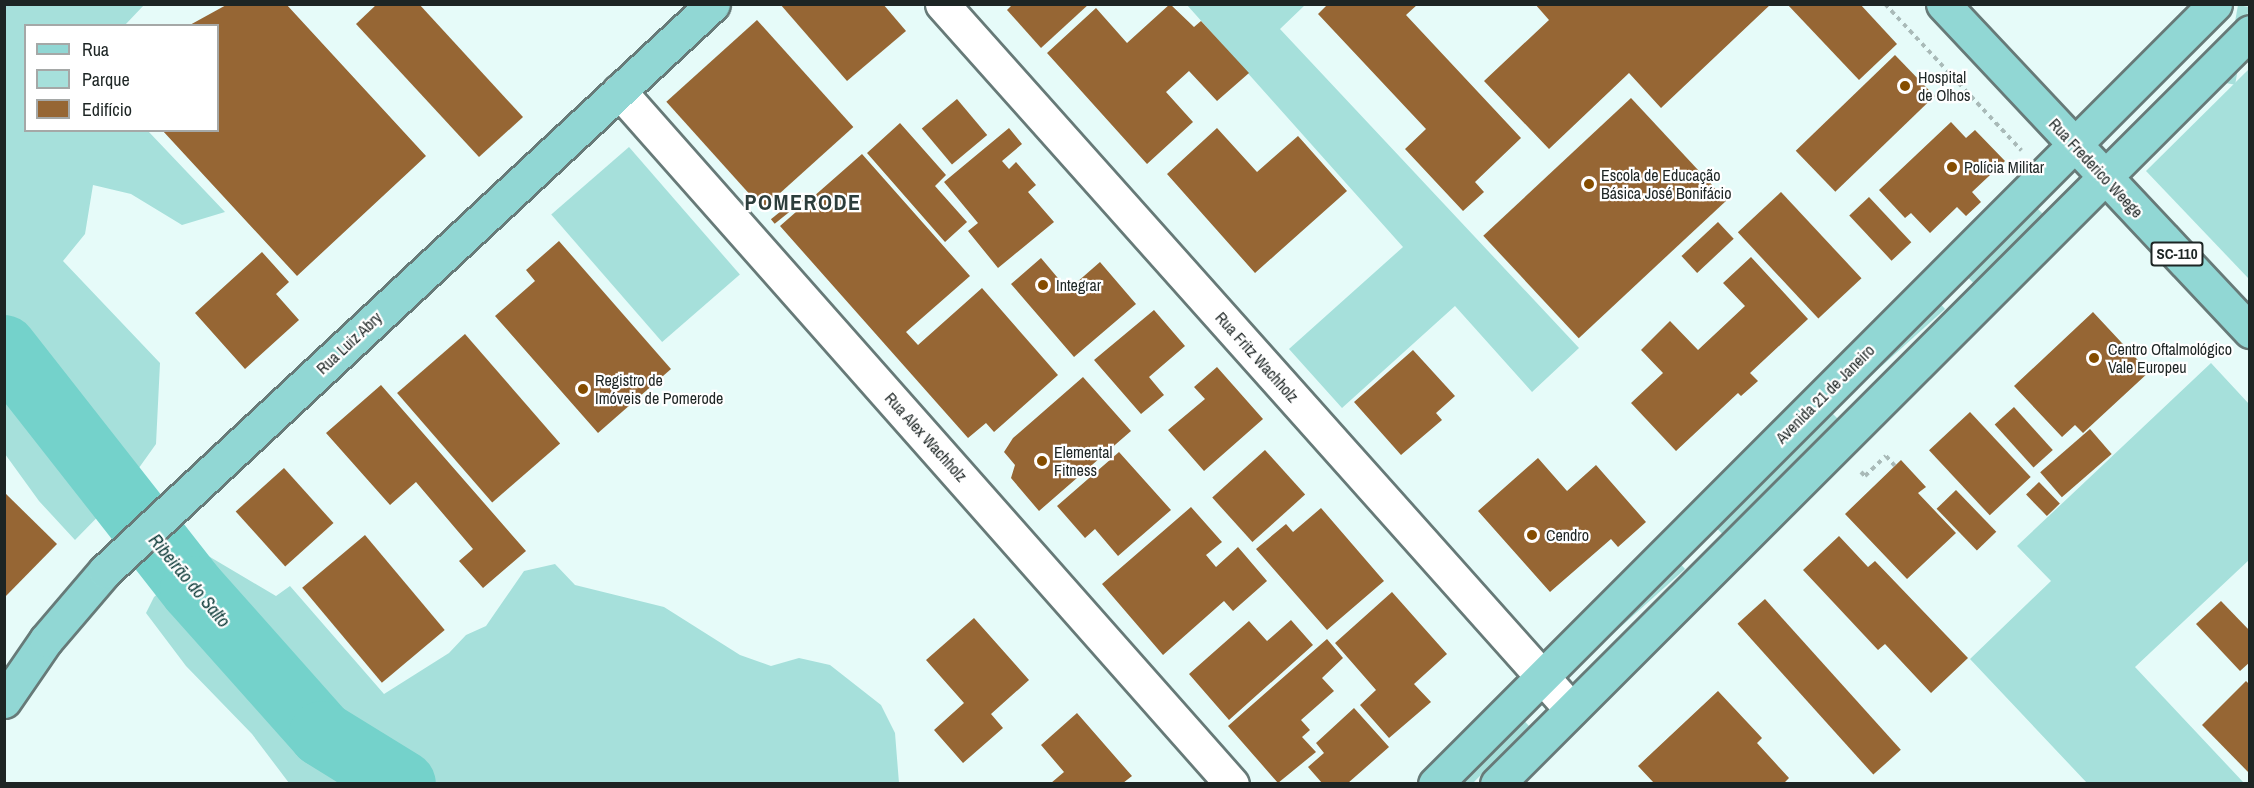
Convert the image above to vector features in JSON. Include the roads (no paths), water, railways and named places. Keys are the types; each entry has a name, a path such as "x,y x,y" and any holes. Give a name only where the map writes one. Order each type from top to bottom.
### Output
{"main road":[{"name":"Rua Luiz Abry","path":"4,701 46,640 105,571 713,4"},
{"name":"Rua Frederico Weege","path":"1943,4 2250,331"},
{"name":"Avenida 21 de Janeiro","path":"1434,783 2215,4"},
{"path":"1497,783 2250,32"},
{"path":"1940,279 1970,311"},
{"path":"1832,387 1862,419"},
{"path":"1683,535 1714,566"}],"street":[{"name":"Rua Fritz Wachholz","path":"942,4 1571,709"},
{"name":"Rua Alex Wachholz","path":"620,92 1232,783"}],"waterway":[{"name":"Ribeirão do Salto","path":"4,348 193,589 322,734 403,784"}],"place":[{"name":"Hospital de Olhos","path":"1905,86"},
{"name":"Polícia Militar","path":"1952,167"},
{"name":"Escola de Educação Básica José Bonifácio","path":"1589,184"},
{"name":"Integrar","path":"1043,285"},
{"name":"Centro Oftalmológico Vale Europeu","path":"2094,358"},
{"name":"Registro de Imóveis de Pomerode","path":"583,389"},
{"name":"Elemental Fitness","path":"1042,461"},
{"name":"Cendro","path":"1532,535"}],"district":[{"name":"POMERODE","path":"803,203"}]}
